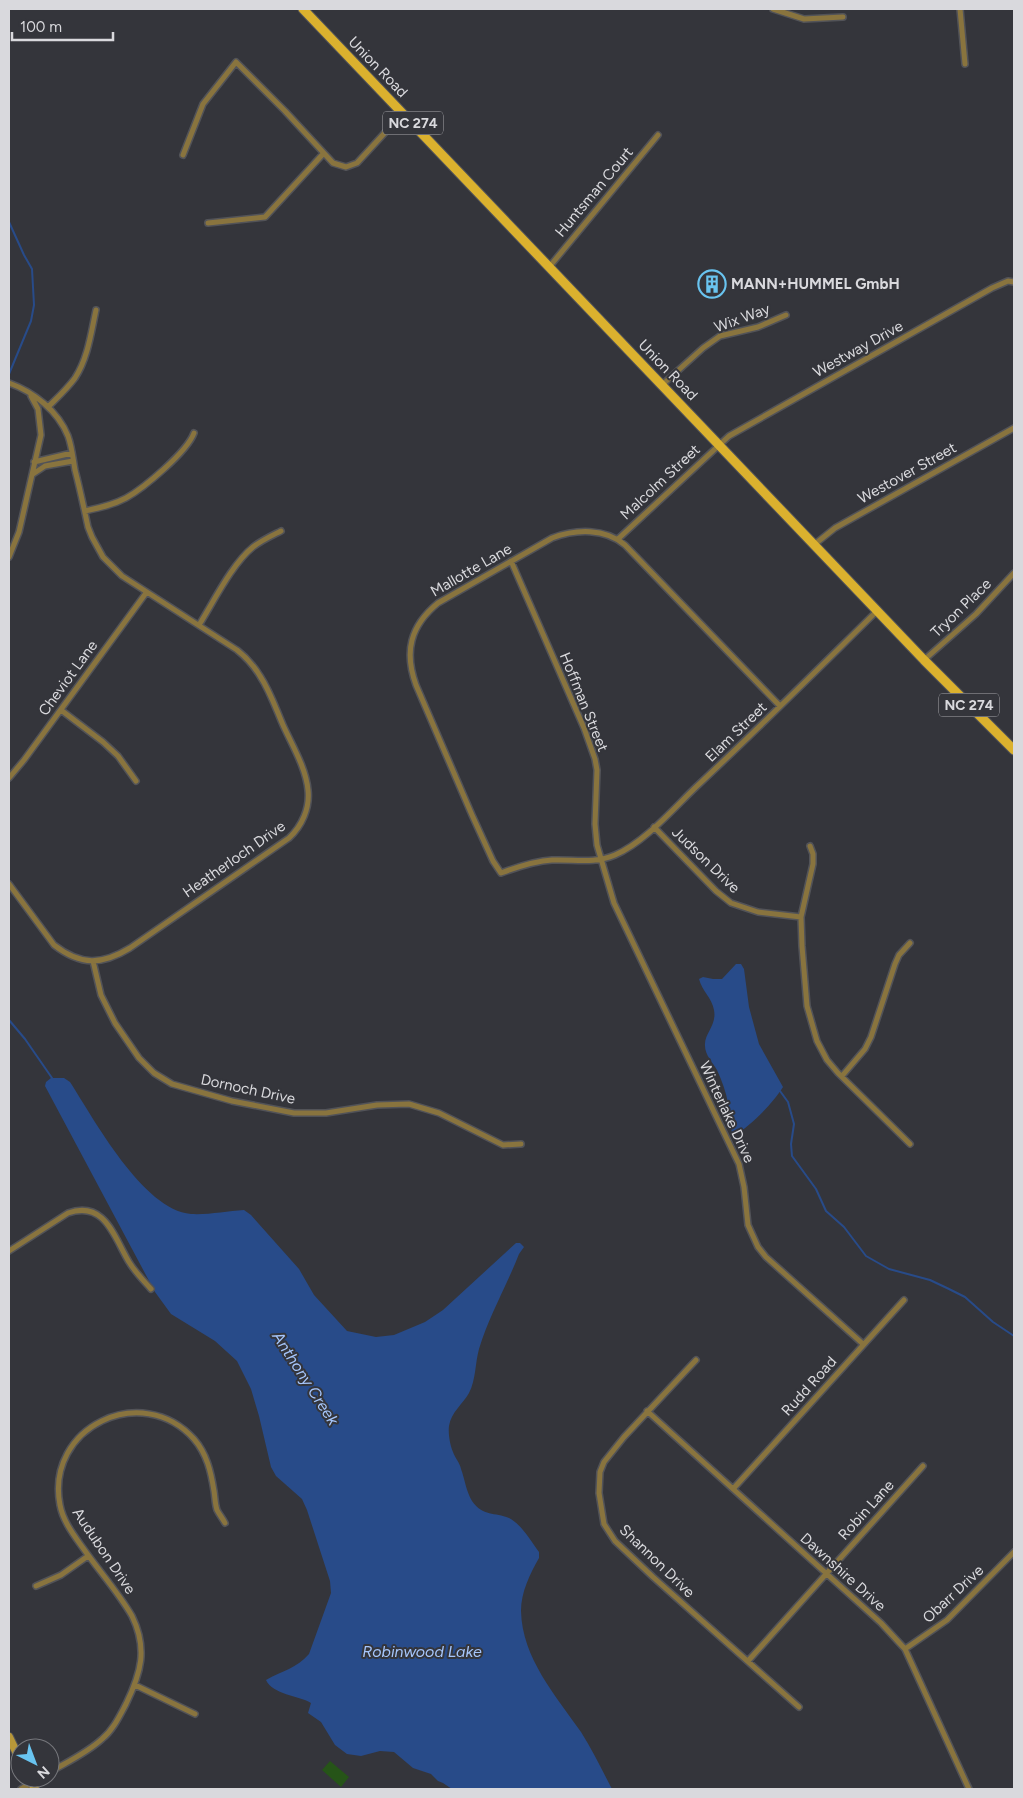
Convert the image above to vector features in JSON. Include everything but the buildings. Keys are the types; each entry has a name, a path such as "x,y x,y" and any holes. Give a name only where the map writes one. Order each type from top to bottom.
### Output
{"main road":[{"name":"Union Road","path":"303,9 924,660 1014,750"}],"street":[{"path":"773,9 804,19 843,17"},
{"path":"960,9 965,64"},
{"path":"183,155 203,104 236,62 336,165 346,167 353,165 364,156 404,113"},
{"name":"Huntsman Court","path":"550,266 658,135"},
{"path":"208,223 265,217 324,154"},
{"name":"Westway Drive","path":"720,444 737,432 975,298 1003,283 1013,281"},
{"path":"48,407 67,387 79,370 90,340 96,310"},
{"name":"Wix Way","path":"662,384 703,348 720,336 758,327 786,315"},
{"name":"Heatherloch Drive","path":"9,383 30,394 48,407 64,429 72,453 92,537 103,557 122,576 146,593 198,624 242,655 260,675 307,781 306,812 296,832 130,948 112,957 93,961"},
{"path":"9,556 19,532 40,435 41,425 38,409 30,394"},
{"name":"Westover Street","path":"815,544 835,528 1014,428"},
{"path":"85,511 108,506 136,491 191,442 194,434"},
{"name":"Malcolm Street","path":"618,539 720,444"},
{"path":"34,462 72,453"},
{"path":"33,474 45,466 73,461"},
{"path":"198,624 245,554 260,542 281,532"},
{"name":"Mallotte Lane","path":"602,860 550,860 517,867 501,873 472,815 413,675 410,658 411,642 417,627 429,610 438,602 552,538 570,532 592,532 618,539"},
{"path":"618,539 780,706"},
{"name":"Hoffman Street","path":"510,562 584,728 595,759 597,786 595,824 597,846 602,860"},
{"name":"Tryon Place","path":"924,660 976,614 1014,573"},
{"name":"Cheviot Lane","path":"9,778 146,593"},
{"name":"Elam Street","path":"602,860 621,852 642,838 878,610"},
{"path":"61,710 118,756 136,781"},
{"name":"Judson Drive","path":"654,827 716,891 731,903 758,912 802,917"},
{"path":"810,846 813,854 813,864 802,917 802,946 805,988 811,1022 823,1053 842,1076 910,1144"},
{"name":"Winterlake Drive","path":"602,860 607,881 621,920 739,1164 744,1187 746,1217 752,1237 766,1257 863,1344"},
{"path":"9,884 54,945 73,957 93,961"},
{"path":"842,1076 865,1049 895,964 899,955 910,943"},
{"name":"Dornoch Drive","path":"93,961 101,995 119,1029 146,1066 162,1079 172,1084 232,1101 294,1113 326,1113 385,1104 409,1104 439,1113 503,1145 521,1144"},
{"path":"9,1251 68,1213 86,1210 96,1213 106,1221 130,1264 151,1289"},
{"name":"Rudd Road","path":"733,1489 904,1300"},
{"name":"Shannon Drive","path":"696,1360 610,1453 600,1472 599,1503 604,1524 615,1541 799,1707"},
{"name":"Dawnshire Drive","path":"647,1411 881,1623 906,1649 969,1789"},
{"name":"Audubon Drive","path":"60,1766 97,1743 108,1734 117,1722 139,1675 142,1655 135,1624 128,1609 88,1556 62,1514 59,1496 60,1471 67,1453 78,1438 97,1423 118,1415 135,1413 164,1418 179,1426 193,1438 203,1451 211,1473 216,1509 225,1523"},
{"name":"Robin Lane","path":"748,1661 923,1466"},
{"name":"Obarr Drive","path":"906,1649 947,1620 1014,1552"},
{"path":"36,1586 61,1575 88,1556"},
{"path":"135,1685 195,1714"}],"green space":[{"path":"330,1761 349,1777 341,1787 322,1770"}],"water":[{"path":"736,964 741,964 744,969 749,1007 759,1044 783,1087 761,1114 734,1135 732,1134 724,1086 705,1049 706,1037 714,1021 714,1010 699,979 703,977 722,979"},
{"name":"Robinwood Lake","path":"51,1078 64,1078 70,1082 106,1139 138,1180 155,1197 173,1209 191,1214 244,1210 251,1215 299,1269 314,1295 347,1331 376,1337 394,1335 425,1322 443,1310 516,1243 520,1243 524,1247 519,1254 483,1337 471,1388 450,1421 449,1439 472,1501 480,1510 504,1516 518,1524 539,1552 539,1558 532,1570 521,1604 527,1645 542,1676 581,1732 612,1789 452,1789 438,1781 431,1774 413,1768 394,1752 380,1751 361,1756 347,1754 335,1745 321,1722 308,1713 311,1703 280,1692 269,1685 266,1680 294,1666 309,1654 331,1593 330,1581 307,1510 302,1499 276,1476 271,1467 251,1389 237,1361 215,1341 171,1314 155,1292 45,1086 46,1082"}],"waterway":[{"name":"Anthony Creek","path":"9,222 32,269 34,305 31,321 9,374"},
{"name":"Anthony Creek","path":"9,1020 25,1039 52,1078"},
{"path":"780,1091 788,1102 794,1124 791,1144 792,1156 816,1189 826,1211 844,1227 866,1256 889,1269 930,1280 965,1297 993,1322 1014,1336"}],"place":[{"name":"MANN+HUMMEL GmbH","path":"712,284"}]}
